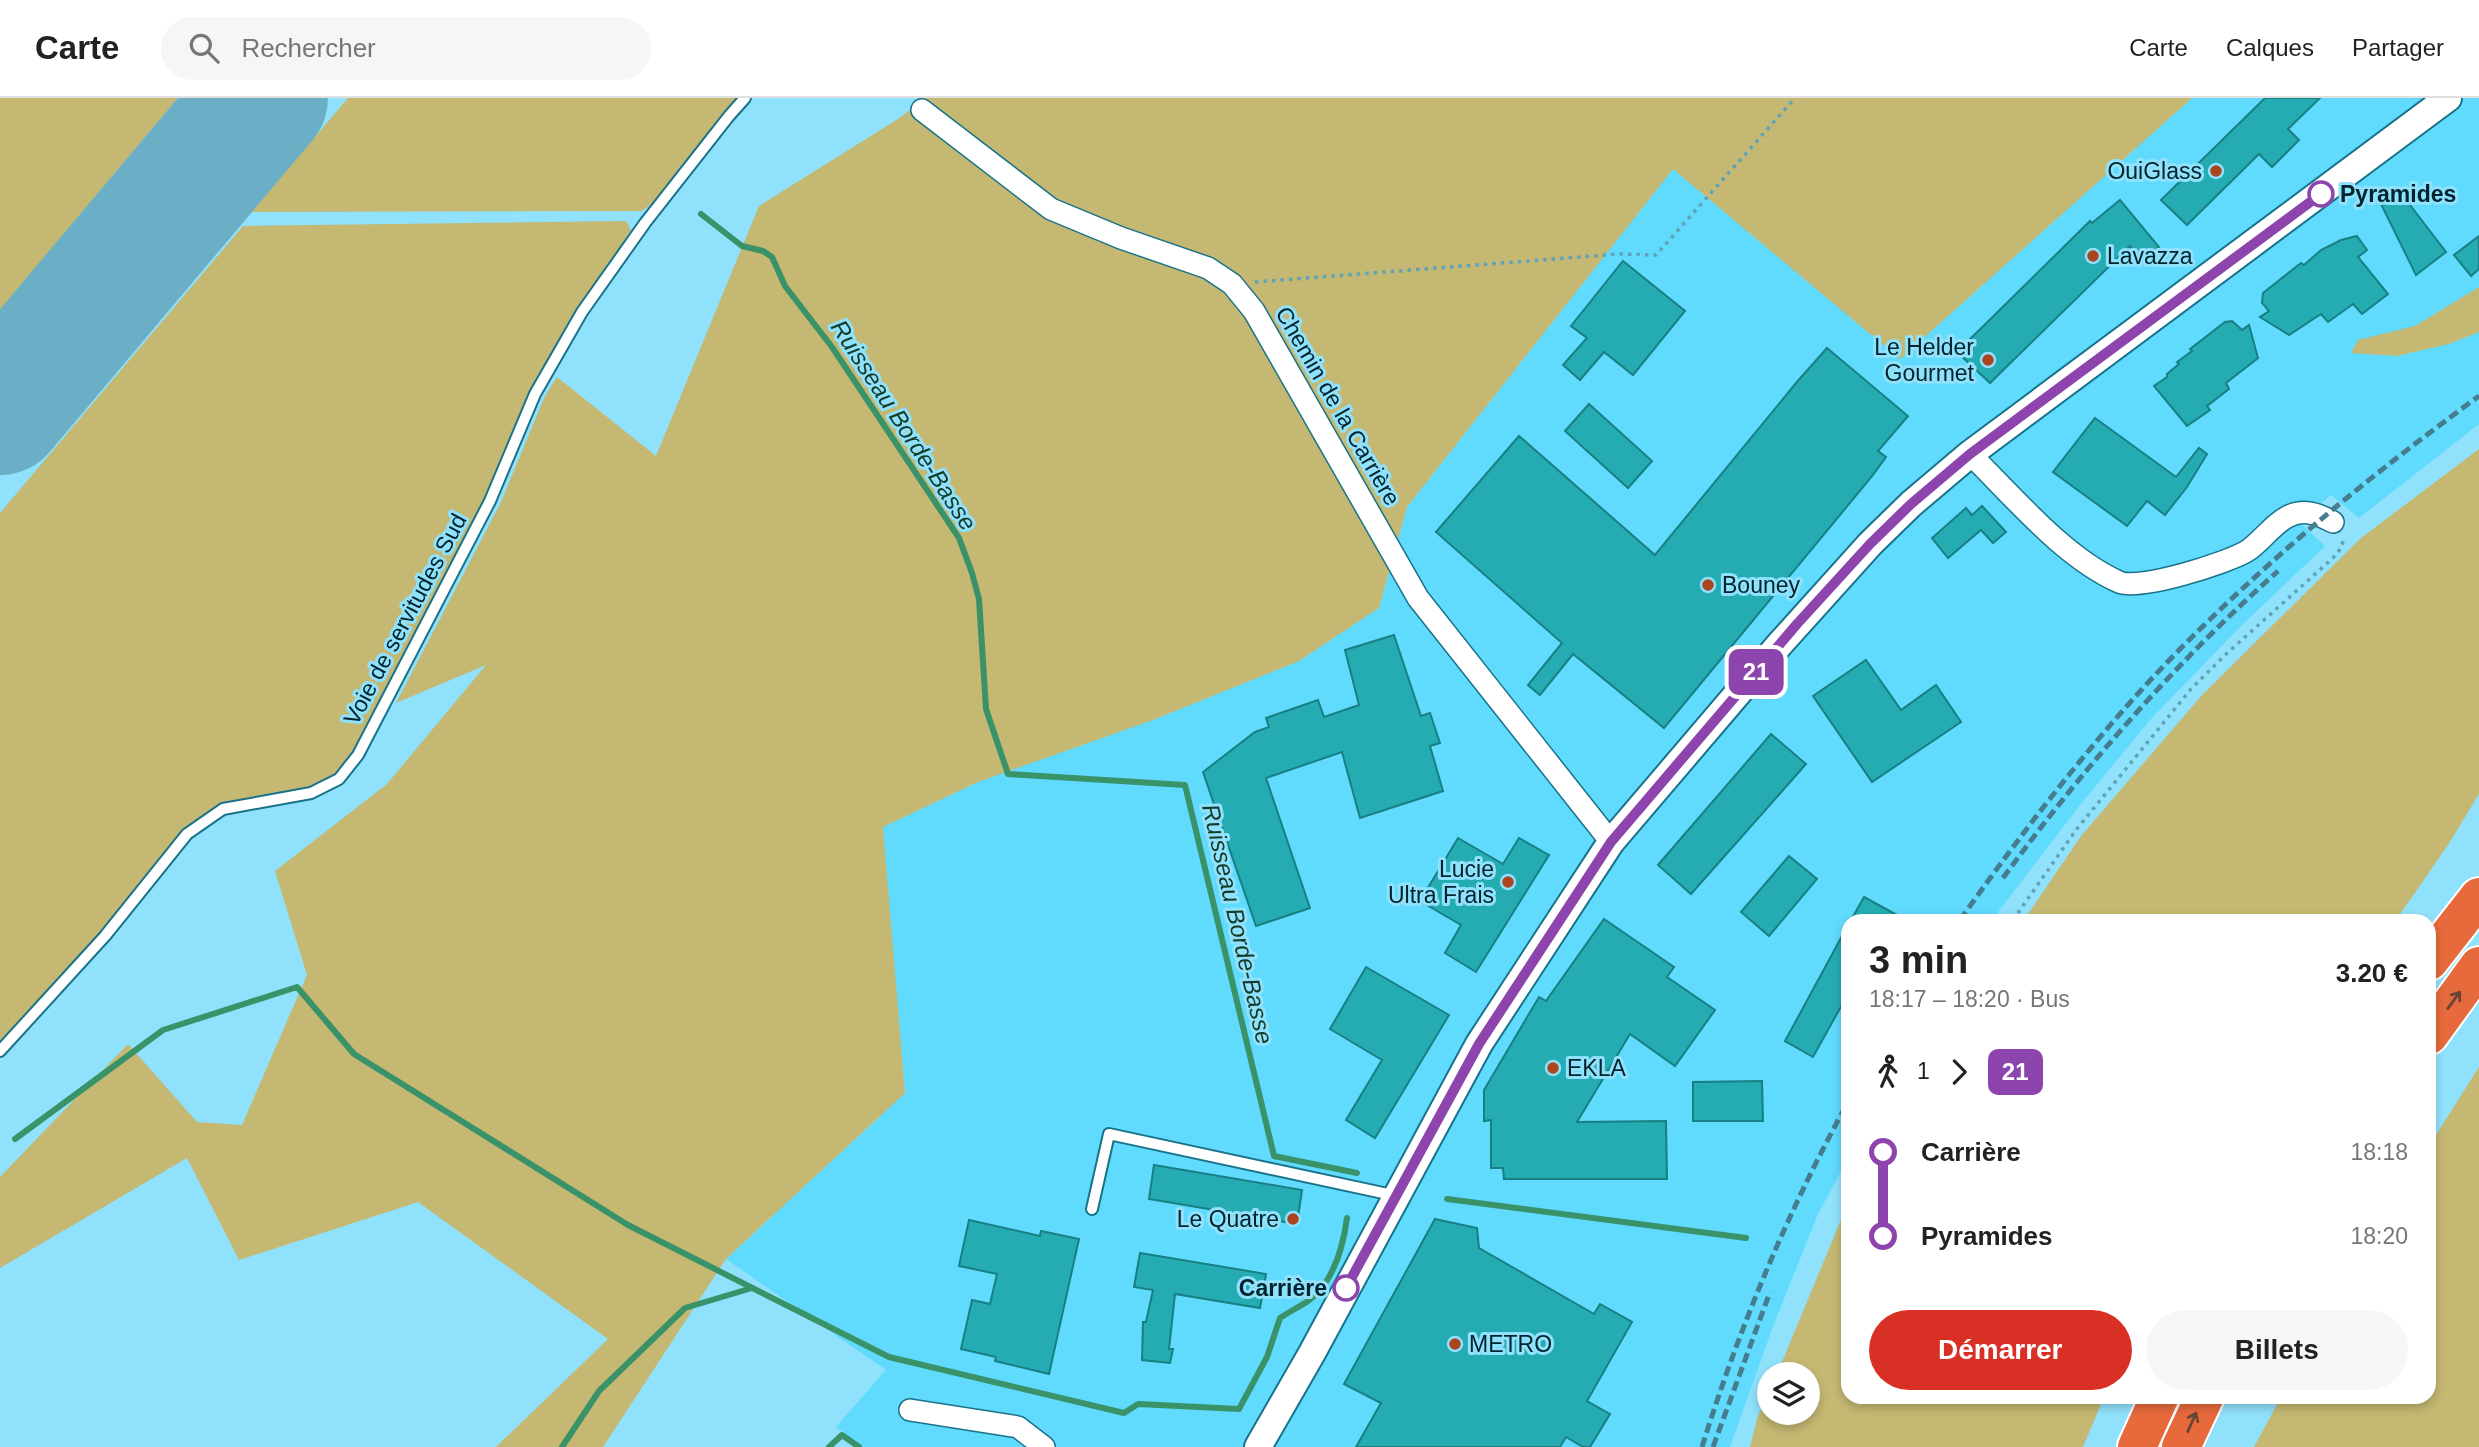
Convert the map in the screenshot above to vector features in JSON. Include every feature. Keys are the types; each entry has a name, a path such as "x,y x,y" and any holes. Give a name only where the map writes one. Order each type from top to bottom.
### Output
{"highway":[{"path":"2436,952 2479,897"},
{"path":"2436,1025 2479,966"},
{"path":"2137,1447 2156,1404"},
{"path":"2181,1447 2201,1404"}],"street":[{"path":"1258,1447 1479,1044 1611,842 1779,645 1870,544 1911,504 1970,454 2448,98"},
{"name":"Chemin de la Carrière","path":"922,110 1051,209 1121,238 1208,268 1232,284 1254,311 1418,598 1611,842"},
{"path":"1970,454 2065,548 2122,583 2144,583 2207,568 2247,551 2287,517 2315,513 2333,522"},
{"path":"910,1410 1018,1427 1044,1447"}],"lane":[{"name":"Voie de servitudes Sud","path":"0,1051 105,936 187,834 223,809 311,793 339,779 358,755 490,501 535,394 582,312 645,223 745,98"},
{"path":"1092,1209 1109,1134 1397,1196"}],"path":[{"path":"1232,284 1619,254 1656,254 1795,98"},
{"path":"2017,914 2076,830 2191,689 2333,558 2341,548 2345,534 2333,522"}],"shaded area":[{"path":"0,98 178,98 0,310"},
{"path":"348,98 740,98 654,202 642,211 251,212"},
{"path":"926,98 2192,98 1900,359 1673,169 1407,507 1379,608 1299,661 1153,720 978,782 883,827 905,1093 726,1259 603,1447 496,1447 608,1339 418,1202 239,1260 187,1158 0,1268 0,1177 128,1044 197,1122 242,1125 307,975 275,871 387,784 486,665 396,703 500,504 545,396 557,377 656,456 759,206 898,119"},
{"path":"2192,98 2479,98 2479,424 2359,518 2331,495 2299,522 2325,546 2238,629 2150,720 2080,805 1997,914 1841,914 1841,1171 1818,1214 1760,1362 1757,1362 1757,1371 1730,1447 862,1447 836,1427 886,1370 726,1259 905,1093 882,827 978,782 1379,608 1407,507 1673,168 1900,358"},
{"path":"626,221 631,230 560,339 526,401 486,500 361,740 342,767 328,781 307,789 205,816 106,931 0,1043 0,513 243,226"},
{"path":"2479,287 2479,332 2449,344 2397,356 2351,353 2358,340 2415,326"},
{"path":"2479,449 2479,794 2400,914 2028,914 2081,836 2202,695 2361,538"},
{"path":"2479,1067 2479,1447 2254,1447 2277,1404 2436,1404 2436,1135"},
{"path":"1841,1220 1841,1404 2101,1404 2083,1447 1750,1447 1757,1419 1757,1425 1820,1425 1820,1362 1782,1362"}],"building":[{"path":"2265,98 2320,98 2288,129 2299,140 2272,167 2259,154 2187,225 2161,200"},
{"path":"2397,188 2446,252 2416,275 2380,202"},
{"path":"2120,200 2159,247 2142,261 2130,246 1990,383 1957,352 2090,221 2092,223"},
{"path":"2357,236 2367,250 2358,257 2388,294 2362,314 2353,304 2328,322 2321,314 2289,335 2260,317 2269,311 2262,303 2263,293 2321,250"},
{"path":"2479,236 2479,269 2471,276 2454,255"},
{"path":"1623,261 1685,311 1633,375 1604,352 1580,380 1563,365 1587,338 1571,326"},
{"path":"2232,321 2242,330 2249,325 2258,358 2226,383 2229,389 2207,406 2210,410 2187,426 2154,386 2167,377 2179,364 2177,362 2192,351 2190,349 2225,322"},
{"path":"1827,348 1908,416 1878,451 1886,457 1873,475 1664,728 1573,654 1540,695 1528,685 1562,643 1436,532 1519,436 1655,555"},
{"path":"1589,404 1652,461 1628,488 1565,431"},
{"path":"2095,418 2176,477 2199,448 2207,454 2187,487 2165,515 2147,501 2127,526 2053,472"},
{"path":"1982,506 2006,532 1993,543 1981,530 1948,558 1932,538 1966,508 1972,515"},
{"path":"1394,635 1421,716 1430,713 1440,743 1430,746 1443,791 1360,818 1342,752 1266,778 1310,908 1256,926 1203,772 1255,732 1269,727 1266,718 1318,700 1324,717 1359,705 1345,650"},
{"path":"1866,660 1901,710 1936,685 1961,722 1872,782 1813,696"},
{"path":"1771,734 1806,764 1691,894 1658,865"},
{"path":"1458,838 1503,864 1519,838 1549,855 1476,972 1445,953 1461,925 1420,901"},
{"path":"1789,856 1817,879 1769,936 1741,912"},
{"path":"1864,897 1895,914 1854,914"},
{"path":"1604,919 1674,967 1667,977 1715,1010 1675,1066 1630,1034 1577,1122 1666,1121 1667,1179 1504,1179 1503,1168 1491,1168 1491,1120 1484,1121 1484,1090 1539,997 1546,1001"},
{"path":"1841,938 1841,1007 1813,1057 1785,1041"},
{"path":"1366,967 1449,1015 1375,1138 1346,1120 1382,1060 1330,1029"},
{"path":"1762,1081 1763,1121 1693,1121 1693,1082"},
{"path":"1154,1165 1302,1190 1297,1224 1149,1199"},
{"path":"1435,1219 1477,1228 1479,1248 1594,1314 1600,1304 1632,1322 1587,1401 1610,1414 1590,1447 1583,1447 1566,1437 1560,1447 1356,1447 1381,1403 1344,1384"},
{"path":"969,1220 1040,1236 1041,1231 1079,1239 1049,1374 995,1361 996,1357 961,1349 972,1300 990,1304 997,1274 959,1266"},
{"path":"1140,1253 1266,1274 1260,1308 1175,1294 1170,1363 1142,1360 1143,1322 1146,1322 1153,1290 1134,1287"}],"waterway":[{"name":"Ruisseau Borde-Basse","path":"701,214 742,246 763,251 772,257 785,286 832,347 959,538 979,599 986,709 1008,774 1185,785 1274,1156 1357,1173"},
{"path":"15,1139 163,1030 297,987 354,1054 628,1225 889,1357 1124,1413 1138,1404 1239,1409 1267,1357 1280,1318 1308,1301 1331,1274 1340,1252 1347,1218"},
{"name":"Ruisseau Borde-Basse","path":"1447,1199 1746,1238"},
{"path":"562,1447 599,1391 685,1308 752,1288"},
{"path":"829,1447 842,1435 859,1447"}],"runway":[{"path":"0,410 263,98"}],"railway":[{"path":"1964,914 2071,772 2131,701 2195,634 2262,570 2332,510 2479,396"},
{"path":"2003,878 2065,796 2132,717 2203,642 2278,571"},
{"path":"1702,1447 1716,1402 1766,1271 1805,1185 1841,1115"},
{"path":"1713,1447 1770,1292"}],"bus line":[{"name":"21","path":"1346,1288 1479,1044 1611,842 1797,624 1870,544 1911,504 1970,454 2321,194"}],"place":[{"name":"OuiGlass","path":"2216,171"},
{"name":"Pyramides","path":"2321,194"},
{"name":"Lavazza","path":"2093,256"},
{"name":"Le Helder Gourmet","path":"1988,360"},
{"name":"Bouney","path":"1708,585"},
{"name":"Lucie Ultra Frais","path":"1508,882"},
{"name":"EKLA","path":"1553,1068"},
{"name":"Le Quatre","path":"1293,1219"},
{"name":"Carrière","path":"1346,1288"},
{"name":"METRO","path":"1455,1344"}]}
